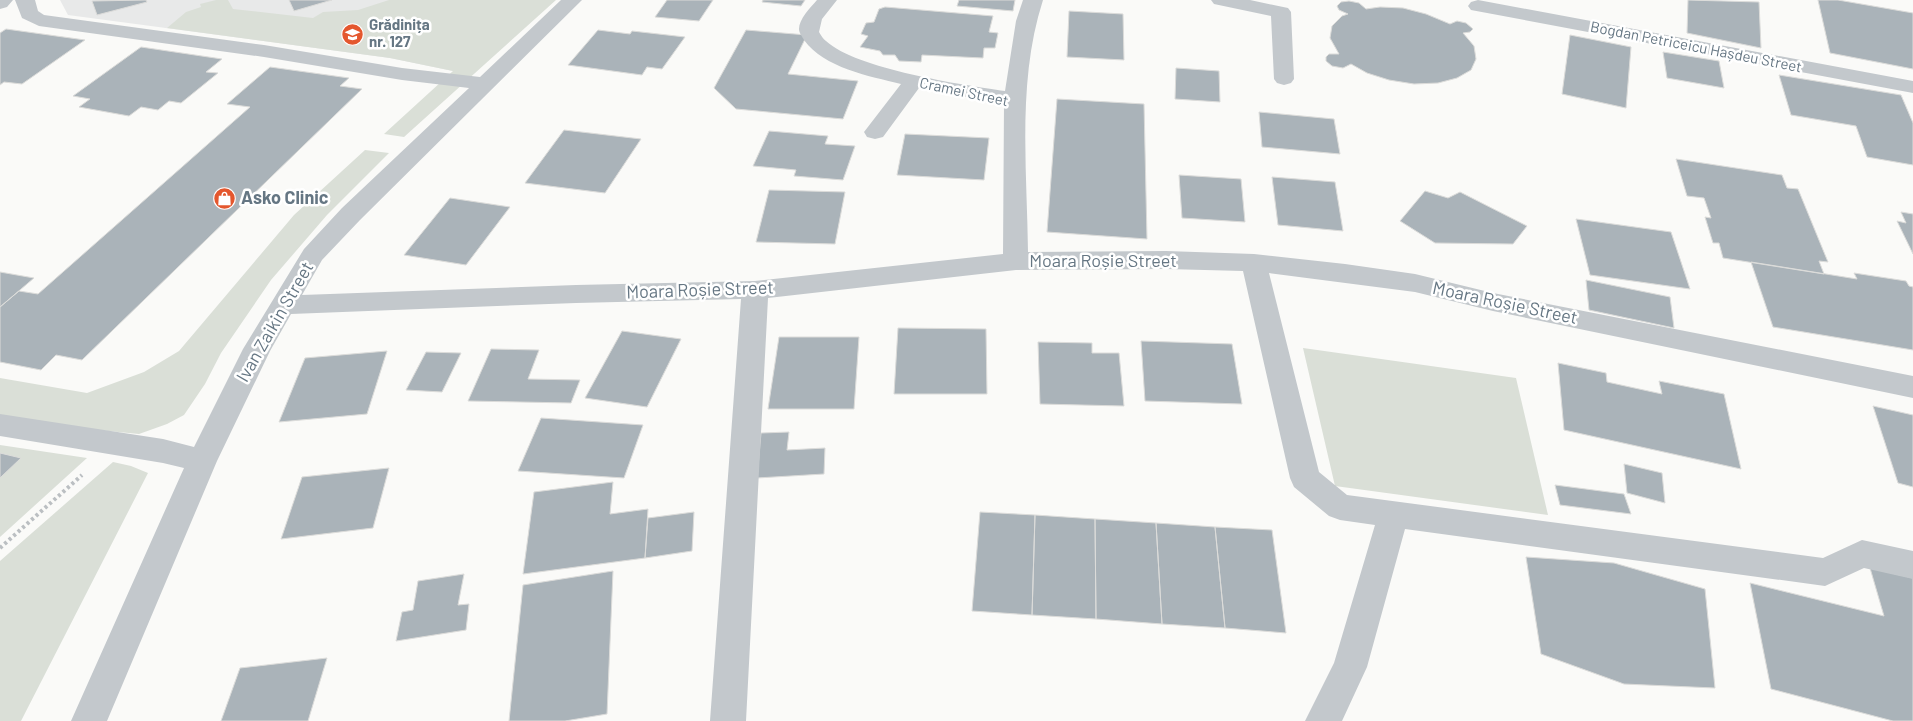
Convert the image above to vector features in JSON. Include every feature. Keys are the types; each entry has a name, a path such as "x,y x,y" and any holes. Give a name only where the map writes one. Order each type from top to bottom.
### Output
{"street":[{"path":"0,3 3,0"},
{"path":"25,0 29,14 40,20 264,51 402,74 486,84"},
{"name":"Ivan Zaikin Street","path":"89,721 202,461 257,349 314,255 351,214 572,0"},
{"name":"Cramei Street","path":"827,0 811,21 808,31 812,41 825,52 842,60 914,82 1015,99 1016,261"},
{"path":"1015,99 1026,21 1033,0"},
{"path":"1217,0 1281,12 1284,79"},
{"name":"Bogdan Petriceicu Hașdeu Street","path":"1478,6 1913,87"},
{"path":"875,132 914,82"},
{"name":"Moara Roșie Street","path":"283,305 576,294 755,290 1016,261 1166,260 1254,263 1415,283 1493,302 1913,387"},
{"path":"1254,263 1305,478 1340,507 1825,572 1862,554 1913,565"},
{"path":"728,721 755,290"},
{"path":"0,425 163,451 202,461"},
{"path":"1323,721 1350,668 1394,514"}],"path":[{"path":"0,548 119,444"}],"shaded area":[{"name":"Grădinița nr. 127","path":"60,0 530,0 453,71 390,58 68,15"},
{"name":"Grădinița nr. 127","path":"216,0 228,0 233,9 313,18 323,12 358,10 389,0 556,0 404,137 384,134 453,71 390,58 167,28 186,12 201,7 200,4"},
{"path":"365,150 389,153 327,215 271,280 221,353 205,384 184,415 167,424 139,434 46,425 0,416 0,378 87,393 144,372 179,351 294,215"},
{"path":"1303,348 1516,378 1548,515 1335,486"},
{"path":"0,445 87,458 0,537 0,478 20,458 0,453"},
{"path":"113,462 131,466 148,473 21,721 0,721 0,561"}],"building":[{"path":"146,0 147,2 97,15 92,1"},
{"path":"289,0 332,0 294,11"},
{"path":"667,0 713,0 699,21 655,17"},
{"path":"763,0 805,0 801,6 762,2"},
{"path":"959,0 1015,0 1013,11 957,6"},
{"path":"1688,0 1759,2 1761,48 1687,33"},
{"path":"1818,0 1838,0 1913,13 1913,69 1830,53"},
{"path":"1341,2 1359,3 1366,9 1380,7 1403,8 1426,14 1450,24 1457,21 1466,23 1473,29 1470,32 1463,33 1474,46 1476,59 1471,70 1457,78 1438,83 1414,84 1389,80 1367,73 1351,64 1343,68 1332,66 1326,61 1326,57 1329,54 1339,54 1330,38 1332,26 1342,16 1348,14 1339,10 1337,6"},
{"path":"885,7 993,16 989,32 998,33 995,48 984,48 983,58 922,55 921,62 899,61 895,55 883,55 880,51 860,47 868,36 861,34 866,23 874,22 879,9"},
{"path":"1069,11 1123,14 1124,60 1067,57"},
{"path":"6,29 85,40 22,84 4,82 0,85 0,33"},
{"path":"598,30 630,34 632,31 685,37 662,69 647,67 642,75 568,65"},
{"path":"746,30 807,35 788,74 858,81 843,119 736,109 714,88"},
{"path":"1570,35 1631,47 1626,108 1562,94"},
{"path":"141,47 222,59 206,72 218,73 181,103 169,101 158,110 141,107 129,116 79,107 90,99 73,96"},
{"path":"1663,52 1719,61 1724,88 1667,78"},
{"path":"270,67 349,78 340,86 362,89 82,360 56,355 41,370 0,362 0,307 19,291 38,294 250,107 227,104"},
{"path":"1176,68 1219,71 1220,102 1175,99"},
{"path":"1779,75 1901,95 1913,123 1913,165 1867,157 1856,126 1791,115"},
{"path":"1057,99 1144,104 1147,239 1047,232"},
{"path":"1259,112 1334,119 1340,154 1262,147"},
{"path":"564,130 641,139 605,193 525,183"},
{"path":"769,131 828,136 825,144 855,146 843,180 794,176 796,170 753,166"},
{"path":"905,134 989,138 984,180 897,175"},
{"path":"1676,159 1782,175 1787,188 1798,189 1828,262 1819,261 1824,274 1723,258 1719,243 1713,243 1705,217 1711,218 1704,198 1687,196"},
{"path":"1179,175 1241,179 1245,222 1182,218"},
{"path":"1272,177 1335,182 1343,231 1278,225"},
{"path":"769,190 845,192 835,244 756,242"},
{"path":"1425,191 1448,198 1460,192 1527,226 1513,244 1435,243 1400,221"},
{"path":"450,198 510,207 466,265 404,255"},
{"path":"1901,212 1913,214 1913,254 1897,221 1906,223"},
{"path":"1576,219 1671,232 1690,289 1590,275"},
{"path":"1751,262 1857,279 1854,273 1906,281 1909,286 1913,287 1913,350 1773,327"},
{"path":"0,272 34,278 0,307"},
{"path":"1586,280 1670,297 1674,328 1589,310"},
{"path":"898,328 986,329 987,394 894,394"},
{"path":"622,331 681,339 647,407 585,398"},
{"path":"779,337 859,337 854,409 768,409"},
{"path":"1141,341 1232,344 1242,404 1145,401"},
{"path":"1038,342 1092,343 1092,353 1119,353 1124,406 1040,404"},
{"path":"491,349 539,350 528,379 580,380 571,403 468,401"},
{"path":"387,351 367,414 279,422 305,358"},
{"path":"426,352 461,353 442,392 406,390"},
{"path":"1558,363 1606,373 1607,382 1662,394 1659,381 1724,394 1741,469 1564,430"},
{"path":"1873,406 1913,415 1913,487 1898,483"},
{"path":"541,418 643,425 624,478 518,471"},
{"path":"789,432 787,450 825,448 824,474 757,478 761,433"},
{"path":"0,453 21,458 0,478"},
{"path":"1624,464 1662,473 1665,503 1627,493"},
{"path":"389,468 373,528 281,539 302,477"},
{"path":"613,482 610,514 648,509 645,558 523,574 534,492"},
{"path":"1555,485 1624,494 1631,514 1560,505"},
{"path":"694,512 692,551 645,558 648,518"},
{"path":"980,512 1035,515 1032,615 972,611"},
{"path":"1035,515 1095,519 1096,619 1032,615"},
{"path":"1095,519 1156,523 1162,624 1096,619"},
{"path":"1156,523 1215,527 1225,628 1162,624"},
{"path":"1215,527 1272,530 1286,633 1225,628"},
{"path":"1526,557 1614,563 1705,589 1715,688 1624,684 1541,654"},
{"path":"1870,568 1913,578 1913,721 1893,721 1771,689 1750,583 1884,616"},
{"path":"613,571 607,714 565,721 509,721 523,585"},
{"path":"464,574 458,605 469,604 466,630 396,641 402,612 413,610 418,581"},
{"path":"327,658 308,721 221,721 240,668"}],"place":[{"name":"Grădinița nr. 127","path":"353,34"},
{"name":"Asko Clinic","path":"225,198"}]}
